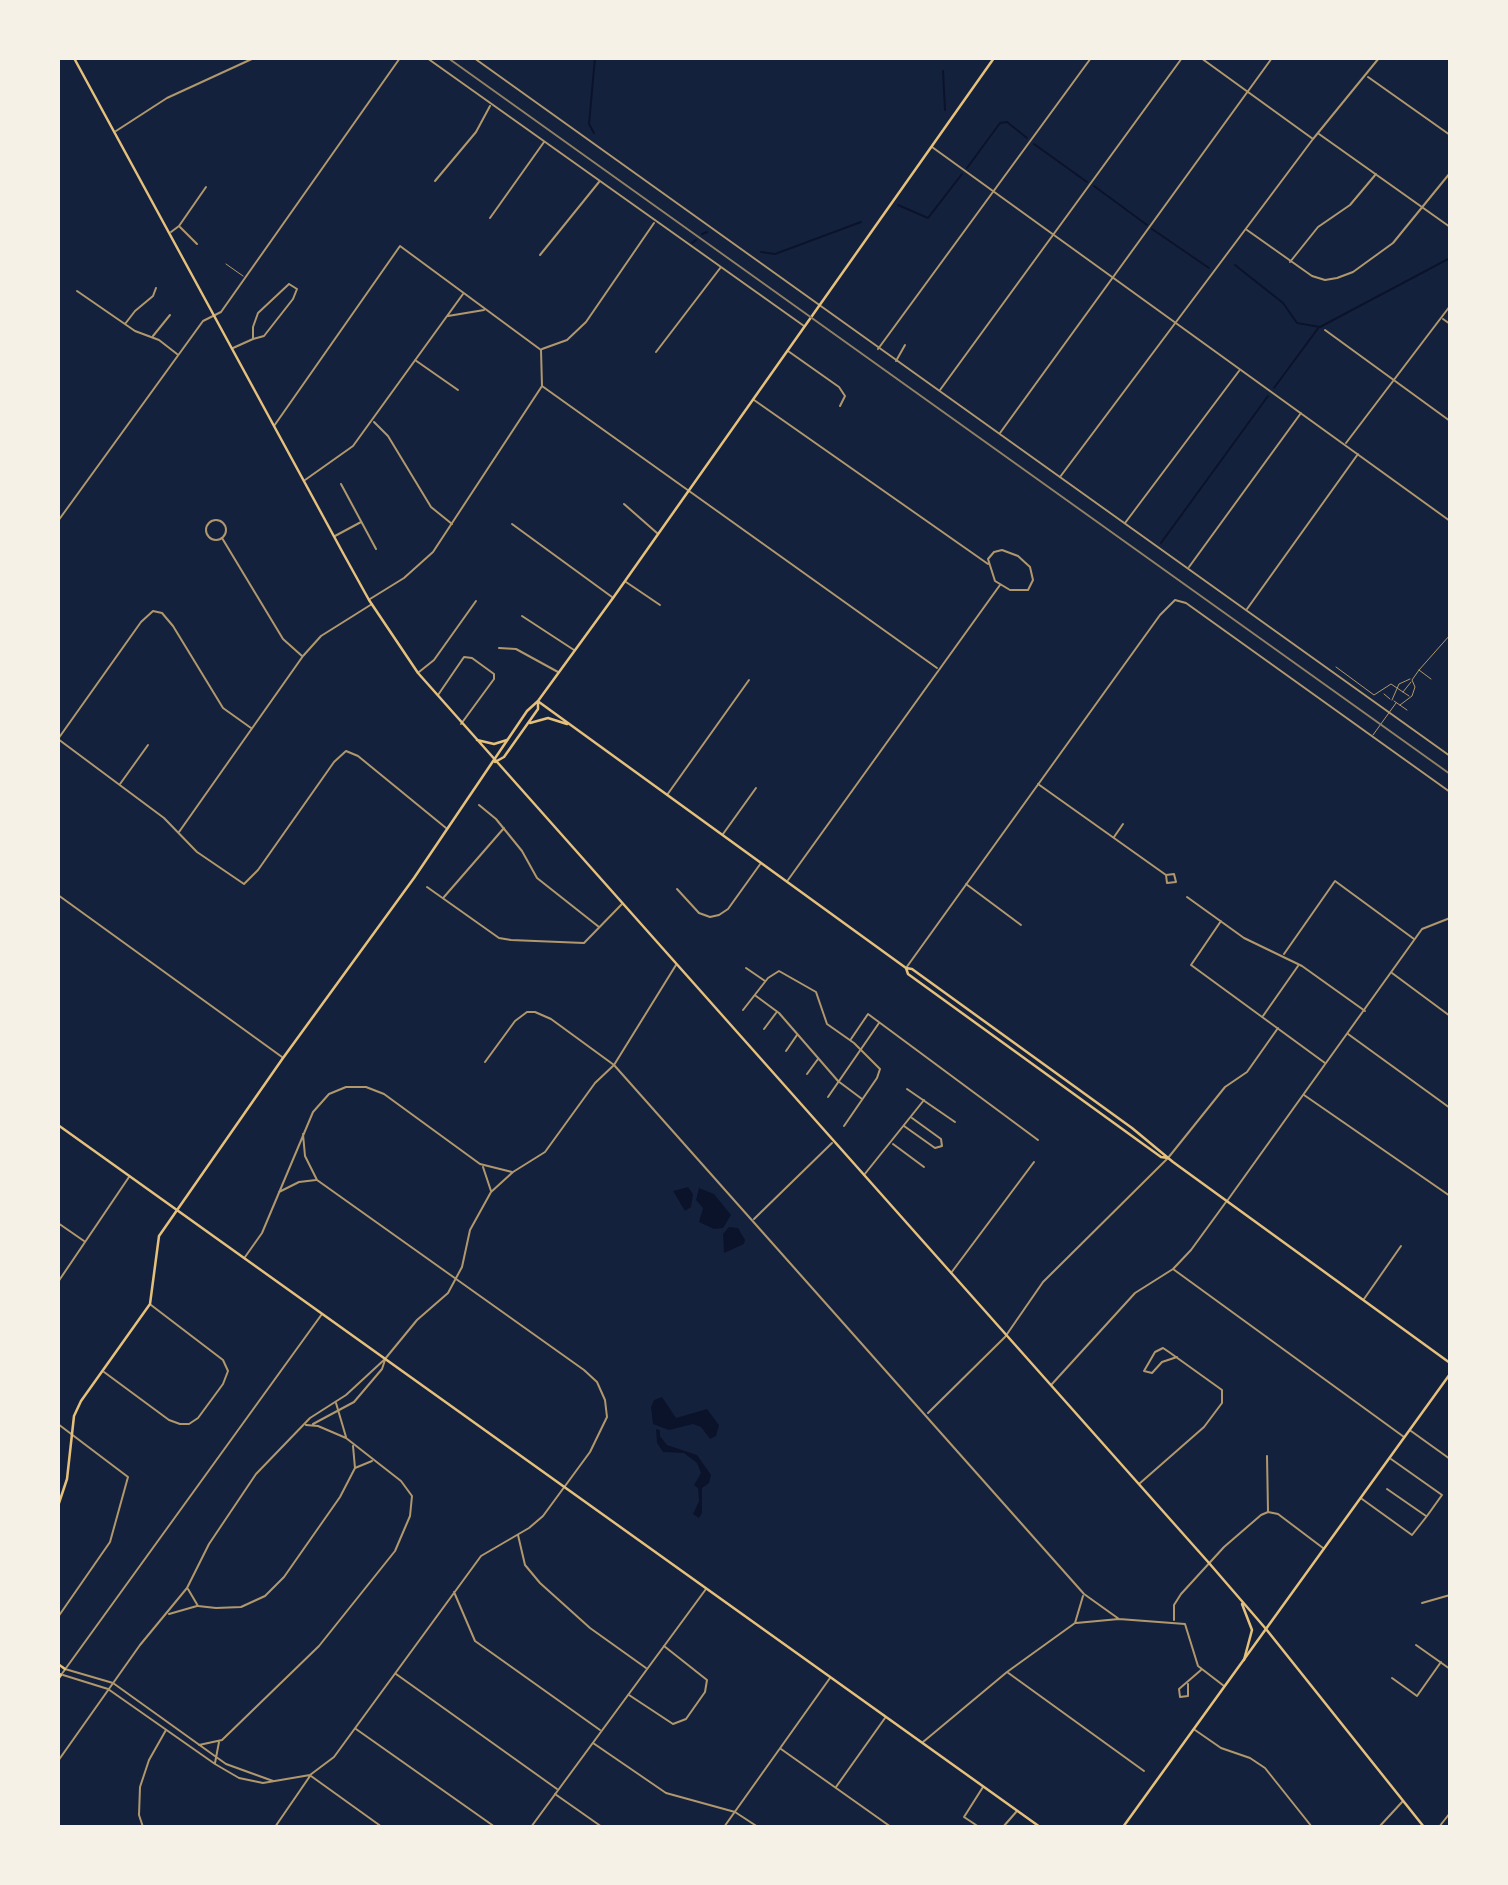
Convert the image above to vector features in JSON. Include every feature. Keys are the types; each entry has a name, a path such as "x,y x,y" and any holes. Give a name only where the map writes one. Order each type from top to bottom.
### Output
{"main road":[{"path":"74,58 369,600 418,673 832,1143 1209,1563 1266,1629 1424,1827"},
{"path":"58,1506 67,1479 71,1433 81,1401 150,1304 155,1250 159,1236 495,762 527,711 538,701 613,598 994,58"},
{"path":"495,762 504,757 538,709 538,701"},
{"path":"538,701 905,968 912,970 1132,1128 1166,1153 1168,1158 1450,1363"},
{"path":"527,724 548,718 573,726"},
{"path":"474,738 494,744 508,740"},
{"path":"58,1125 1041,1827"},
{"path":"1123,1827 1450,1374"},
{"path":"1241,1601 1252,1630 1244,1660"},
{"path":"58,1664 65,1669"},
{"path":"58,1679 59,1674"}],"street":[{"path":"115,132 167,98 254,58"},
{"path":"58,521 177,355 204,321 221,312 400,58"},
{"path":"427,58 805,326"},
{"path":"474,58 1450,756"},
{"path":"878,349 1091,58"},
{"path":"939,390 1182,58"},
{"path":"1201,58 1313,139"},
{"path":"999,434 1272,58"},
{"path":"1060,478 1313,139 1380,58"},
{"path":"1367,76 1450,135"},
{"path":"435,181 476,132 491,105"},
{"path":"1319,134 1450,227"},
{"path":"490,218 544,142"},
{"path":"931,146 1450,521"},
{"path":"1246,230 1312,276 1325,280 1337,278 1353,272 1393,243 1450,173"},
{"path":"1289,262 1318,227 1350,205 1376,174"},
{"path":"540,255 599,182"},
{"path":"170,233 180,226 206,187"},
{"path":"541,349 567,340 586,322 655,221"},
{"path":"180,226 197,244"},
{"path":"274,427 400,246 541,349"},
{"path":"226,264 245,277"},
{"path":"656,352 721,267"},
{"path":"232,349 264,336 293,299 297,289 289,284 258,313 253,327 253,339"},
{"path":"125,324 135,311 153,296 156,288"},
{"path":"77,291 177,355"},
{"path":"304,481 346,453 374,422 463,293"},
{"path":"1345,444 1450,306"},
{"path":"447,316 486,310"},
{"path":"152,337 170,315"},
{"path":"1441,318 1450,324"},
{"path":"1325,330 1450,422"},
{"path":"896,361 905,345"},
{"path":"369,600 422,564 453,525 542,386 541,349"},
{"path":"788,351 839,387 845,396 839,406"},
{"path":"415,360 458,390"},
{"path":"1124,523 1240,370"},
{"path":"542,386 937,668"},
{"path":"753,399 988,564 1000,585 1016,591 1028,590 1033,580 1031,568 1018,556 1002,550 990,554 988,564"},
{"path":"1188,568 1301,413"},
{"path":"374,422 388,436 431,507 453,525"},
{"path":"1247,610 1358,454"},
{"path":"341,484 376,549"},
{"path":"624,505 658,533"},
{"path":"222,538 217,540 207,536 205,531 211,521 217,520 225,527 222,538 283,639 303,656"},
{"path":"334,536 362,522"},
{"path":"512,524 613,598"},
{"path":"624,580 660,605"},
{"path":"787,881 937,668 944,664 1000,585"},
{"path":"905,968 1164,609 1175,600 1186,603 1450,792"},
{"path":"418,673 434,660 476,601"},
{"path":"178,832 303,656 321,636 372,604"},
{"path":"251,728 223,708 173,626 162,613 153,611 141,622 58,739 178,832 197,852 244,884 258,870 334,762 346,751 358,756 447,829"},
{"path":"522,616 574,651"},
{"path":"1403,692 1450,635"},
{"path":"499,648 516,649 559,673"},
{"path":"438,696 464,657 470,657 494,674 494,678 461,724"},
{"path":"1336,667 1374,695 1391,684 1411,698"},
{"path":"1419,670 1431,679"},
{"path":"667,796 750,680"},
{"path":"1392,700 1396,687 1402,681 1412,680"},
{"path":"1400,705 1411,698 1415,687 1412,680"},
{"path":"1384,694 1407,710"},
{"path":"1368,743 1396,703"},
{"path":"120,785 148,745"},
{"path":"1038,784 1166,875"},
{"path":"722,835 756,788"},
{"path":"479,805 504,828 522,850 537,878 599,928"},
{"path":"1113,838 1123,824"},
{"path":"444,898 504,828"},
{"path":"677,889 699,913 710,917 719,915 728,909 762,863"},
{"path":"1283,955 1335,881 1415,939"},
{"path":"967,884 1021,925"},
{"path":"427,887 499,938 584,943 622,904"},
{"path":"58,895 283,1058"},
{"path":"1187,897 1244,938 1299,964 1365,1011"},
{"path":"1050,1386 1135,1293 1173,1269 1191,1250 1415,939 1431,923 1450,918"},
{"path":"1221,921 1191,965 1326,1063"},
{"path":"1262,1017 1299,964"},
{"path":"58,1761 149,1633 169,1614 187,1588 209,1544 237,1500 280,1447 310,1418 335,1402 385,1359 417,1320 445,1297 456,1280 470,1230 491,1192 513,1172 545,1152 595,1083 614,1065 676,965"},
{"path":"746,968 765,982"},
{"path":"743,1010 765,982 779,971 816,992 827,1024 850,1040 880,1069 844,1126"},
{"path":"1392,973 1450,1016"},
{"path":"754,994 777,1012 838,1082 863,1099"},
{"path":"485,1062 514,1021 527,1012 535,1012 551,1020 614,1065 927,1413 1084,1594 1119,1619"},
{"path":"764,1029 777,1012"},
{"path":"850,1040 868,1014 1038,1140"},
{"path":"828,1097 858,1049 879,1022"},
{"path":"927,1413 1005,1337 1043,1282 1168,1158 1225,1087 1247,1072 1278,1028"},
{"path":"1348,1034 1450,1108"},
{"path":"786,1051 797,1035"},
{"path":"807,1074 818,1059"},
{"path":"245,1257 262,1233 313,1112 329,1094 345,1087 366,1087 384,1094 482,1165 513,1172"},
{"path":"908,1089 955,1122"},
{"path":"1303,1094 1450,1196"},
{"path":"864,1176 924,1100"},
{"path":"904,1126 935,1148 942,1146 941,1139 911,1118"},
{"path":"276,1827 310,1775 331,1761 485,1552 518,1535 543,1516 590,1452 607,1417 605,1400 597,1382 317,1180 304,1156 303,1134"},
{"path":"753,1220 832,1143"},
{"path":"892,1143 924,1167"},
{"path":"951,1274 1034,1162"},
{"path":"482,1165 491,1192"},
{"path":"58,1282 130,1177"},
{"path":"279,1192 299,1182 317,1180"},
{"path":"58,1223 85,1241"},
{"path":"1364,1300 1401,1246"},
{"path":"1173,1269 1404,1438"},
{"path":"103,1371 169,1420 189,1424 198,1418 228,1371 223,1360 150,1304"},
{"path":"59,1674 322,1314"},
{"path":"1138,1485 1204,1427 1222,1403 1222,1390 1177,1357 1160,1348 1144,1371 1152,1373 1162,1362 1177,1357"},
{"path":"305,1425 317,1423 354,1402 382,1370 385,1359"},
{"path":"335,1402 340,1410 346,1438"},
{"path":"58,1424 128,1477 128,1485 110,1542 58,1617"},
{"path":"199,1745 219,1742 319,1646 395,1551 410,1517 412,1496 401,1481 346,1438 318,1426 305,1425"},
{"path":"1410,1430 1450,1459"},
{"path":"169,1614 198,1606 231,1608 265,1596 284,1577 340,1497 355,1468 353,1446"},
{"path":"1267,1457 1268,1512"},
{"path":"1361,1499 1412,1535 1442,1495 1390,1458"},
{"path":"355,1468 373,1461"},
{"path":"1387,1489 1427,1516"},
{"path":"1174,1621 1173,1609 1178,1597 1251,1523 1268,1512 1278,1514 1325,1549"},
{"path":"518,1535 525,1565 540,1583 593,1631 647,1669"},
{"path":"187,1588 198,1606"},
{"path":"531,1827 706,1588"},
{"path":"454,1592 475,1641 601,1731"},
{"path":"1075,1623 1084,1594"},
{"path":"1422,1603 1450,1595"},
{"path":"923,1743 1007,1672 1075,1623 1119,1619 1174,1621 1188,1628 1192,1653 1202,1670 1224,1687"},
{"path":"1416,1645 1450,1669"},
{"path":"628,1695 676,1725 687,1719 707,1684 702,1674 664,1646"},
{"path":"1392,1678 1417,1696 1441,1662"},
{"path":"65,1669 113,1683 216,1758 245,1773 274,1781"},
{"path":"1188,1684 1202,1670"},
{"path":"1007,1672 1144,1771"},
{"path":"59,1674 108,1689 215,1764 250,1781 274,1781 310,1775 382,1827"},
{"path":"395,1674 558,1789"},
{"path":"724,1827 831,1677"},
{"path":"836,1787 886,1717"},
{"path":"355,1728 495,1827"},
{"path":"143,1827 139,1815 140,1787 149,1760 167,1729"},
{"path":"1194,1730 1221,1748 1250,1758 1265,1768 1312,1827"},
{"path":"215,1764 219,1742"},
{"path":"593,1743 663,1792 735,1812 758,1827"},
{"path":"780,1748 891,1827"},
{"path":"979,1827 964,1817 984,1786"},
{"path":"555,1794 602,1827"},
{"path":"1378,1827 1402,1801"},
{"path":"1003,1827 1017,1810"},
{"path":"1439,1827 1450,1813"}],"water":[{"path":"688,1187 693,1194 691,1207 685,1211 673,1191"},
{"path":"699,1188 714,1194 731,1215 723,1228 714,1229 699,1222 703,1208 696,1200"},
{"path":"729,1227 738,1228 745,1240 744,1244 724,1253 723,1234"},
{"path":"662,1397 676,1418 707,1409 719,1425 716,1436 710,1439 701,1427 693,1424 669,1430 653,1424 651,1407 654,1400"},
{"path":"656,1429 660,1430 660,1436 667,1445 697,1455 711,1475 709,1483 702,1488 702,1513 699,1518 693,1514 699,1501 698,1488 694,1485 701,1473 697,1463 684,1453 663,1452 657,1443"}],"waterway":[{"path":"594,133 589,124 595,58"},
{"path":"943,71 945,110"},
{"path":"967,168 1000,123 1007,122 1027,138"},
{"path":"1034,144 1087,182"},
{"path":"898,205 928,218 962,174"},
{"path":"1094,186 1147,225"},
{"path":"761,252 775,254 861,222"},
{"path":"1152,229 1209,268"},
{"path":"702,234 707,232"},
{"path":"692,243 696,240"},
{"path":"1235,265 1283,303 1297,323 1320,327 1450,258"},
{"path":"1274,388 1319,327"},
{"path":"1161,543 1268,396"}],"railway":[{"path":"448,58 1450,774"}]}
